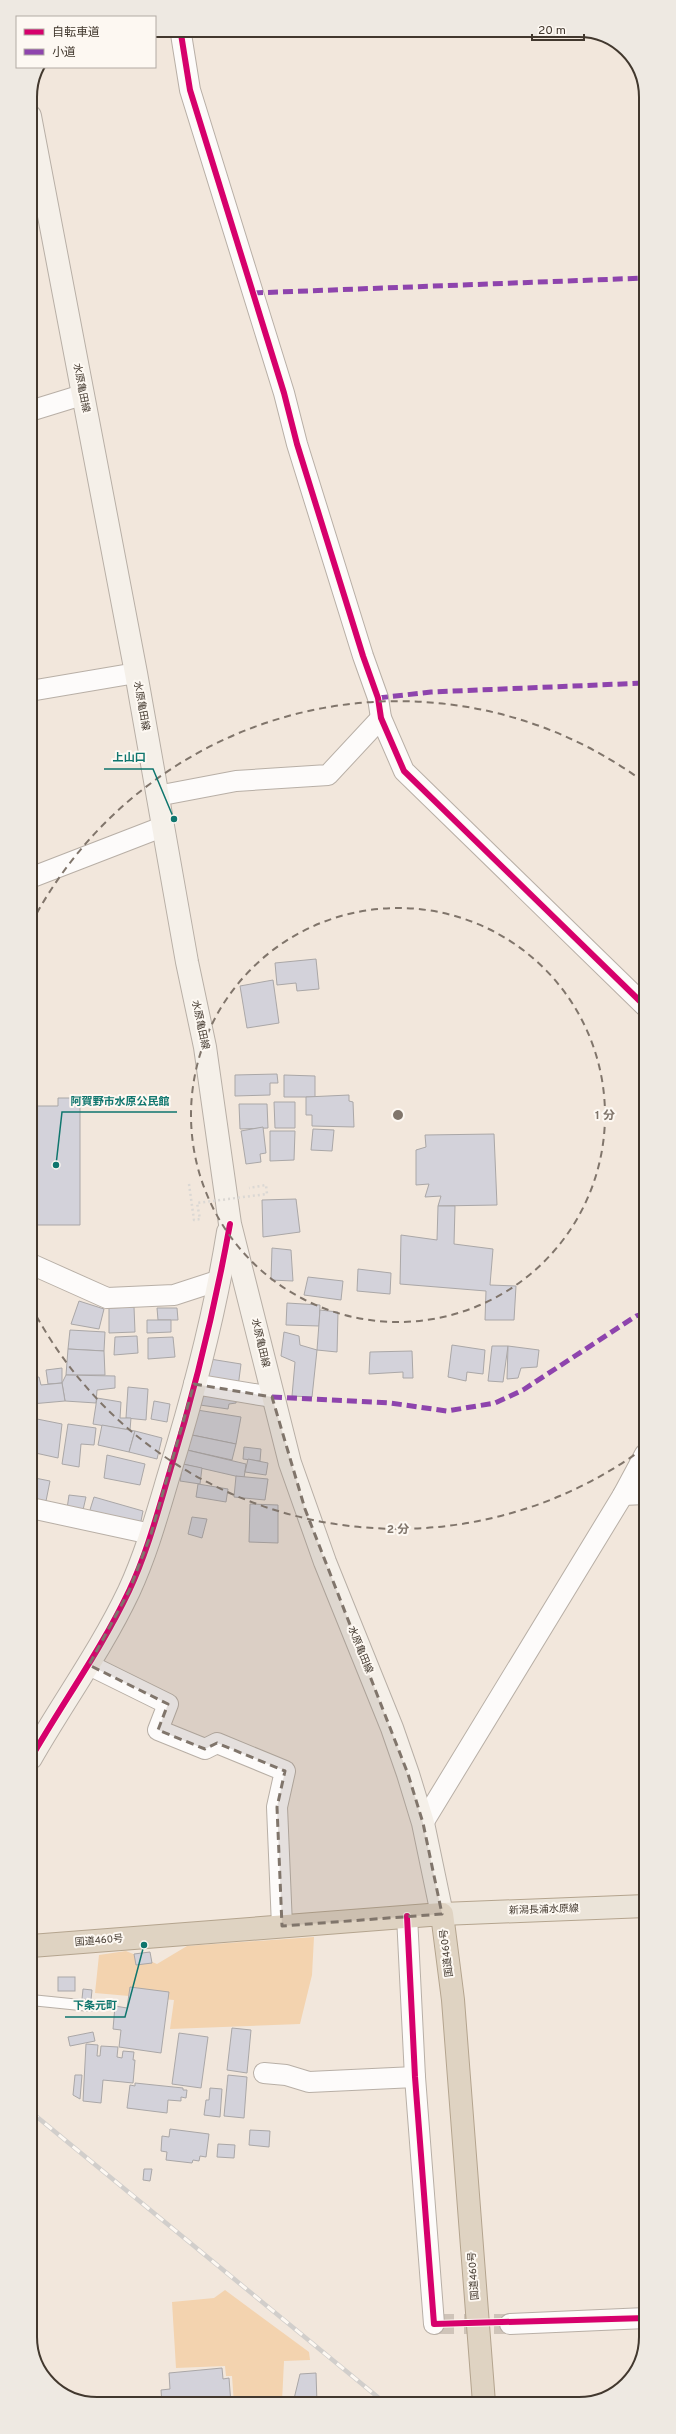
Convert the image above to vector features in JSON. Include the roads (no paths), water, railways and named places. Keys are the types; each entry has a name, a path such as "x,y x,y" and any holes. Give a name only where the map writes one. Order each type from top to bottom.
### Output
{"highway":[{"name":"国道460号","path":"37,1946 442,1914 452,2000 484,2397"}],"main road":[{"name":"水原亀田線","path":"37,160 136,673 187,962 205,1047 230,1224 272,1397 305,1509 392,1728 423,1823 442,1914"},
{"path":"37,1748 89,1665 129,1591 151,1534 186,1418 220,1280 230,1224"},
{"name":"新潟長浦水原線","path":"442,1914 639,1906"}],"street":[{"path":"181,37 190,90 284,393 297,444 358,641 378,698 381,718 404,771 639,1000"},
{"path":"37,409 82,396"},
{"path":"37,690 136,673"},
{"path":"157,796 236,781 328,775 381,718"},
{"path":"37,875 162,827"},
{"path":"37,1267 107,1298 174,1295 220,1280"},
{"path":"194,1384 272,1397"},
{"path":"423,1823 639,1466"},
{"path":"623,1495 639,1494"},
{"path":"37,1509 151,1534"},
{"path":"89,1665 168,1704 158,1730 205,1749 217,1743 285,1771 277,1807 282,1926"},
{"path":"407,1916 415,2077 434,2324"},
{"path":"264,2073 286,2075 309,2082 415,2077"},
{"path":"510,2324 639,2318"}],"lane":[{"path":"37,2001 90,2006"}],"tunnel":[{"path":"434,2324 510,2324"}],"railway":[{"path":"37,2117 378,2397"}],"place":[{"name":"上山口","path":"174,819"},
{"name":"阿賀野市水原公民館","path":"56,1165"},
{"name":"下条元町","path":"144,1945"}]}
